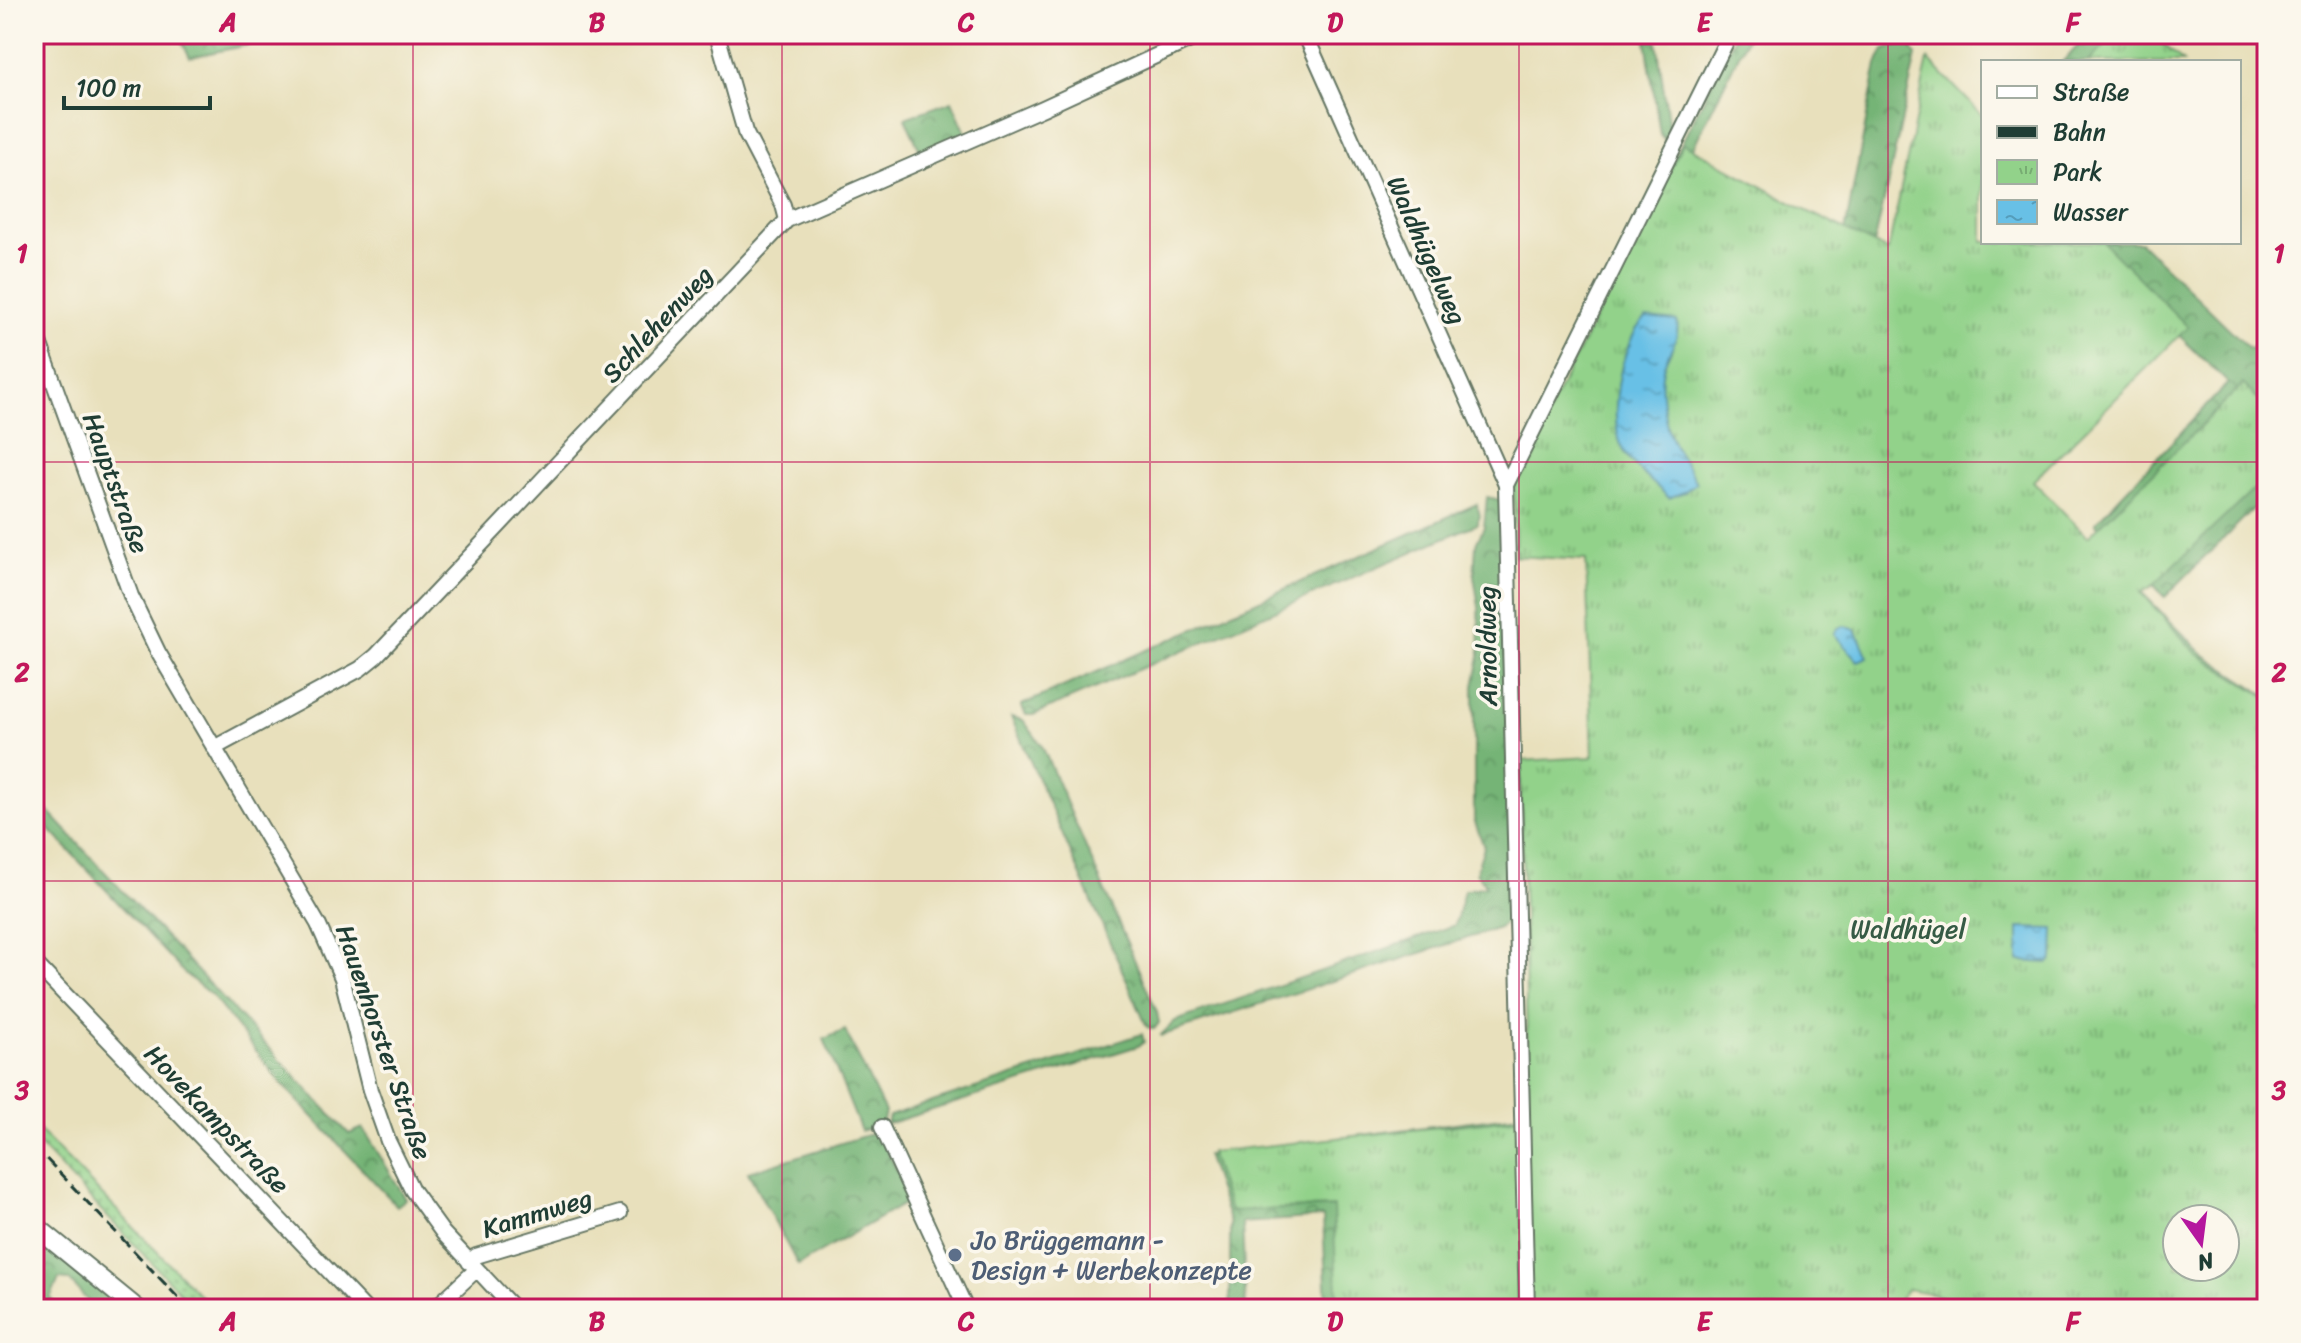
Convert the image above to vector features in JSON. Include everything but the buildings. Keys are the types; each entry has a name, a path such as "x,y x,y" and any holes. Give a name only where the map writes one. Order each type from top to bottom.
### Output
{"main road":[{"path":"34,1225 137,1309"}],"street":[{"path":"717,34 745,132 783,205 787,220"},
{"name":"Schlehenweg","path":"214,748 360,669 376,656 787,220 1203,34"},
{"name":"Waldhügelweg","path":"1305,34 1506,485"},
{"name":"Arnoldweg","path":"1527,1309 1506,485 1730,34"},
{"name":"Hauptstraße","path":"34,328 131,596 158,652"},
{"name":"Hauenhorster Straße","path":"158,652 318,924 342,978 370,1090 388,1141 412,1190 473,1266 514,1309"},
{"name":"Hovekampstraße","path":"34,962 365,1309"},
{"path":"882,1127 966,1309"},
{"name":"Kammweg","path":"473,1266 476,1256 620,1213"},
{"path":"434,1309 473,1266"}],"green space":[{"path":"178,34 285,34 281,38 190,57"},
{"path":"1645,34 1656,34 1670,135 1665,140 1660,134"},
{"path":"1736,34 1749,34 1676,182 1664,178"},
{"path":"2090,34 2129,34 2102,60 2064,60"},
{"path":"2117,34 2153,34 2181,60 2090,60"},
{"path":"1908,41 1916,56 1870,263 2038,488 2202,653 2267,696 2267,711 2200,665 1840,277 1846,226 1877,64 1884,50"},
{"name":"Waldhügel","path":"1928,59 1981,114 1981,244 2105,244 2188,327 2033,481 2088,537 2243,384 2267,409 2267,477 2141,593 2196,653 2267,698 2267,1309 1959,1309 1960,1305 1934,1294 1908,1289 1892,1309 1338,1309 1333,1207 1230,1211 1210,1152 1529,1117 1520,761 1593,757 1586,560 1515,556 1514,479 1683,143 1799,207 1888,251"},
{"path":"952,101 967,135 922,155 905,118"},
{"path":"2085,244 2142,244 2250,349 2267,334 2267,495 2165,597 2095,523 2228,383"},
{"path":"1487,497 1501,500 1510,847 1508,920 1499,928 1160,1036 1175,1021 1455,925 1464,890 1486,886 1476,872 1484,847 1474,819 1474,686 1480,657 1479,607 1474,576 1476,544 1484,527"},
{"path":"1477,504 1480,516 1477,524 1033,715 1026,715 1022,707 1022,705"},
{"path":"1011,717 1023,720 1042,746 1157,1012 1159,1023 1154,1029 1147,1027"},
{"path":"34,796 349,1134 363,1128 406,1199 397,1206 283,1085 211,995 184,973 34,813"},
{"path":"845,1030 885,1112 882,1124 861,1131 824,1039"},
{"path":"1142,1034 1144,1042 1138,1046 887,1124 889,1116"},
{"path":"1517,1115 1519,1128 1257,1209 1347,1207 1341,1309 1327,1309 1323,1217 1242,1223 1246,1309 1230,1309 1230,1223 1206,1155"},
{"path":"34,1125 213,1309 196,1309 34,1140"},
{"path":"877,1132 912,1199 798,1265 748,1172"},
{"path":"34,1233 127,1309 95,1309 69,1280 59,1279 50,1298 59,1309 34,1309"}],"water":[{"path":"1646,318 1677,321 1678,328 1663,368 1662,398 1671,438 1696,483 1669,498 1631,461 1618,434 1616,399 1623,360 1637,328"},
{"path":"1844,626 1856,630 1868,657 1858,661 1834,634"},
{"path":"2019,928 2054,929 2053,959 2049,963 2019,961"}],"railway":[{"path":"34,1146 189,1309"}],"place":[{"name":"Jo Brüggemann - Design + Werbekonzepte","path":"955,1255"}]}
